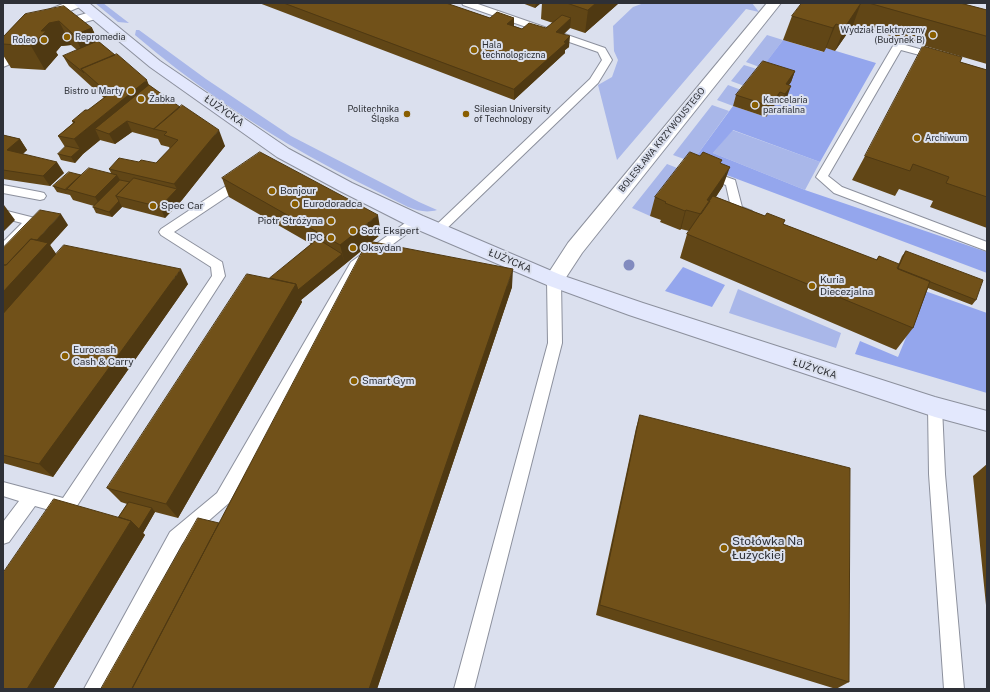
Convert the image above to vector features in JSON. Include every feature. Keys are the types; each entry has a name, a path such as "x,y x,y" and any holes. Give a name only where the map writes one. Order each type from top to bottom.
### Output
{"street":[{"path":"3,62 25,40 34,26 46,16 77,3"},
{"name":"ŁUŻYCKA","path":"80,3 155,64 277,157 346,187 438,231 554,280 747,347 935,407 987,421"},
{"name":"BOLESŁAWA KRZYWOUSTEGO","path":"554,280 575,248 772,3"},
{"path":"25,40 50,28 94,14"}],"lane":[{"path":"438,231 594,81 607,60 602,50 466,3"},
{"path":"951,61 898,46 822,177 838,190 987,247"},
{"path":"695,169 731,183 736,209 758,218"},
{"path":"3,490 68,507 219,276 217,265 165,232 251,175"},
{"path":"3,189 40,196"},
{"path":"3,214 31,221 3,250"},
{"path":"94,689 176,538 224,498 356,265 416,221"},
{"path":"464,689 555,343 554,280"},
{"path":"935,407 936,474 954,689"},
{"path":"3,536 32,498"}],"shaded area":[{"path":"95,3 103,3 129,23 118,22"},
{"path":"644,3 752,3 759,12 746,9 617,160 598,85 612,77 618,60 614,51 613,26 633,7"},
{"path":"136,30 139,30 206,79 291,136 437,210 422,211 408,207 286,143 197,84 135,35"},
{"path":"767,35 783,40 762,68 746,62"},
{"path":"783,40 823,52 826,48 876,63 820,162 733,130 713,153 805,190 987,252 987,273 692,162 733,106 766,117 761,69"},
{"path":"744,65 760,70 747,87 731,81"},
{"path":"728,85 744,91 733,106 717,100"},
{"path":"712,105 729,111 692,162 673,155"},
{"path":"732,130 820,162 805,190 713,153"},
{"path":"667,164 685,171 650,216 632,208"},
{"path":"683,267 725,285 712,307 665,291"},
{"path":"738,289 841,333 836,348 729,313"},
{"path":"925,291 987,313 987,393 855,354 860,341 898,357"}],"building":[{"name":"Hala technologiczna","path":"284,3 446,3 490,18 497,12 514,18 507,24 522,29 529,23 546,28 562,15 571,18 556,32 570,36 564,42 566,43 514,89"},
{"path":"567,3 596,3 588,10"},
{"path":"802,3 861,3 845,27 836,24 833,28 792,16"},
{"path":"869,3 960,3 987,10 987,36"},
{"path":"64,6 92,28 74,35 59,21 49,23 41,31 46,31 31,46 3,44 3,37 25,14"},
{"path":"98,41 115,55 81,69 84,73 63,56"},
{"path":"923,46 962,57 960,62 987,70 987,197 946,183 949,177 913,164 910,171 865,156"},
{"path":"117,54 147,80 74,139 58,136 75,122 72,121 85,110 88,110 109,94 81,69"},
{"path":"763,61 795,71 786,84 791,86 785,94 780,92 770,106 736,95"},
{"path":"149,85 180,107 154,129 127,121 109,134 95,129"},
{"path":"182,105 219,130 174,184 109,169 119,158 139,162 141,160 156,163 178,140 164,135 167,132 154,129"},
{"path":"3,135 20,139 7,150 57,162 43,176 3,170"},
{"path":"66,146 80,149 71,157 58,154"},
{"path":"260,152 378,215 340,245 222,178"},
{"path":"690,152 700,156 703,152 722,160 720,163 730,167 707,200 710,201 701,214 685,211 665,203 666,202 655,197"},
{"path":"89,168 117,175 95,197 66,189"},
{"path":"69,172 81,175 66,190 53,186"},
{"path":"134,178 177,189 160,207 116,196"},
{"path":"120,180 130,182 116,196 119,201 109,212 93,207"},
{"path":"713,196 765,216 767,213 785,220 783,224 877,260 879,256 899,264 897,268 930,281 913,328 687,234"},
{"path":"40,210 61,214 37,240 31,239 6,265 3,265 3,248"},
{"path":"31,239 48,243 3,292 3,265 6,265"},
{"path":"318,239 342,254 298,290 296,284 270,278"},
{"path":"368,241 513,269 369,689 132,689"},
{"path":"64,245 181,269 39,464 3,455 3,314"},
{"path":"906,251 983,280 976,300 898,269"},
{"path":"247,274 296,284 166,504 107,488"},
{"name":"Stołówka Na Łużyckiej","path":"640,415 850,468 849,682 600,605"},
{"path":"54,499 131,521 27,689 3,689 3,573"},
{"path":"129,502 152,508 139,529 131,521 119,517"},
{"path":"198,518 219,523 132,689 101,689"}],"place":[{"name":"Wydział Elektryczny (Budynek B)","path":"933,35"},
{"name":"Repromedia","path":"67,37"},
{"name":"Roleo","path":"44,40"},
{"name":"Hala technologiczna","path":"474,50"},
{"name":"Bistro u Marty","path":"131,91"},
{"name":"Żabka","path":"141,99"},
{"name":"Kancelaria parafialna","path":"755,105"},
{"name":"Politechnika Śląska","path":"407,114"},
{"name":"Silesian University of Technology","path":"466,114"},
{"name":"Archiwum","path":"917,138"},
{"name":"Bonjour","path":"272,191"},
{"name":"Eurodoradca","path":"295,204"},
{"name":"Spec Car","path":"153,206"},
{"name":"Piotr Stróżyna","path":"331,221"},
{"name":"Soft Ekspert","path":"353,231"},
{"name":"IPC","path":"331,238"},
{"name":"Oksydan","path":"353,248"},
{"name":"Kuria Diecezjalna","path":"812,286"},
{"name":"Eurocash Cash & Carry","path":"65,356"},
{"name":"Smart Gym","path":"354,381"},
{"name":"Stołówka Na Łużyckiej","path":"724,548"}]}
